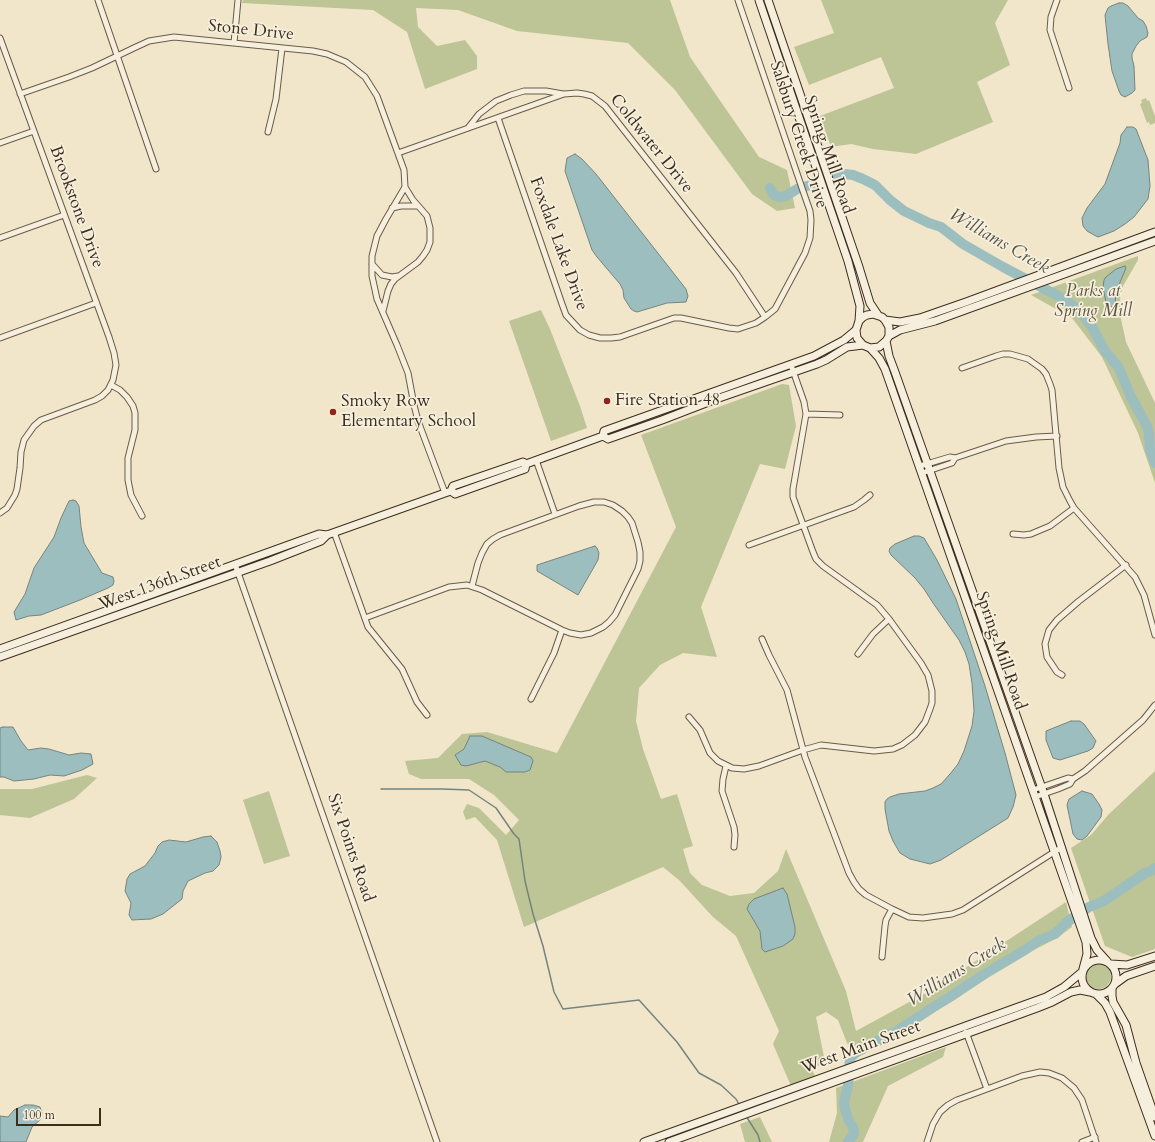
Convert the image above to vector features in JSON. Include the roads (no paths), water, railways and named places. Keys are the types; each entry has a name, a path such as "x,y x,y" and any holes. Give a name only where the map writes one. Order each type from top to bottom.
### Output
{"street":[{"path":"98,0 156,169"},
{"path":"234,43 238,0"},
{"name":"Salsbury Creek Drive","path":"738,0 809,207 811,220 810,238 802,259 775,309 765,317"},
{"name":"Spring Mill Road","path":"759,0 848,261 860,304 859,321"},
{"name":"Spring Mill Road","path":"768,0 860,267 870,303 878,315"},
{"path":"1057,0 1051,17 1050,30 1069,88"},
{"name":"Stone Drive","path":"20,94 69,77 149,41 174,37 327,54 346,62 365,77 377,96 398,153 405,176 406,187 413,200 423,211 429,222 431,235 430,242 423,256 412,267 399,276 388,291 383,311"},
{"name":"Brookstone Drive","path":"0,38 116,359 116,371 111,385"},
{"path":"268,132 276,100 282,48"},
{"path":"467,129 479,114 496,101 511,95 524,91 546,91 564,94"},
{"name":"Coldwater Drive","path":"398,153 564,94 577,93 592,96 605,106 736,273 765,317"},
{"name":"Foxdale Lake Drive","path":"498,118 566,315 580,330 589,335 600,338 611,338 620,337 674,318 688,318 722,327 738,329 756,323 765,317"},
{"path":"0,143 34,131"},
{"path":"406,187 402,191 380,228 377,236 373,251 373,286 408,374 418,421 448,492"},
{"path":"392,208 401,206 418,206"},
{"path":"0,238 64,215"},
{"path":"885,320 898,322 912,320 966,302 1155,232"},
{"path":"888,339 889,327 885,320 878,315 867,315 862,317 859,321 856,330 857,338 866,346 879,347 900,330 935,321 1155,240"},
{"path":"372,264 382,275 392,277 399,276"},
{"path":"0,338 96,303"},
{"name":"West 136th Street","path":"603,436 604,431 814,356 836,345 856,330"},
{"name":"Spring Mill Road","path":"888,339 888,356 896,372 1043,790 1062,847 1075,901"},
{"name":"West 136th Street","path":"0,657 321,541 331,534 448,492 453,486 523,462 526,464 603,436 608,439 826,360 847,347 853,345 866,346"},
{"name":"Spring Mill Road","path":"866,346 878,357 885,369 1055,852 1083,924 1087,949 1083,970"},
{"path":"962,368 1003,354 1028,359 1035,363 1046,374 1050,384 1057,436 1059,468 1067,496 1074,508 1126,565 1135,577 1141,588 1155,635"},
{"path":"689,717 700,730 710,753 726,766 738,769 750,768 821,745 874,752 884,751 902,745 910,740 921,729 928,716 932,703 932,691 928,675 890,619 877,605 823,566 816,559 810,546 793,497 793,489 806,414 804,402 792,364"},
{"path":"0,513 7,508 15,495 24,440 34,426 41,420 95,400 102,396 111,385 120,390 127,397 133,406 135,413 135,430 128,458 128,480 131,495 142,516"},
{"path":"806,414 840,416"},
{"path":"920,466 950,457 955,458 1006,441 1057,436"},
{"path":"922,473 952,463 955,458"},
{"path":"536,460 555,514"},
{"path":"749,544 854,507 870,495"},
{"path":"365,618 458,585 472,586 482,590 570,633 581,635 597,631 609,622 615,615 638,569 640,552 632,523 622,511 613,505 604,502 594,502 555,514 500,535 492,539 487,544 482,553 472,586"},
{"path":"1013,534 1031,534 1050,526 1074,508"},
{"name":"West 136th Street","path":"0,649 319,534 331,534"},
{"path":"331,534 372,633 402,669 417,702 427,715"},
{"name":"Six Points Road","path":"235,564 437,1142"},
{"path":"1062,675 1057,672 1047,656 1045,644 1049,630 1057,620 1079,601 1126,565"},
{"path":"858,654 873,634 890,619"},
{"path":"531,698 554,653 562,630"},
{"path":"762,639 787,690 802,750 815,787 854,882 866,895 903,915 914,918 952,914 963,910 1062,847"},
{"path":"1034,793 1070,784 1073,779 1085,772 1143,720 1155,705"},
{"path":"726,766 722,791 734,827 734,847"},
{"path":"882,957 886,920 892,909"},
{"name":"Spring Mill Road","path":"1083,924 1096,948 1109,962"},
{"path":"1155,956 1123,966 1102,960 1093,960 1085,966 1081,977 1082,983 1086,988 1104,1002 1110,1012 1155,1136"},
{"path":"1109,962 1116,972 1116,978 1113,986 1113,1002 1126,1025 1136,1063 1155,1117"},
{"path":"1093,993 1107,992 1126,976 1155,966"},
{"name":"West Main Street","path":"644,1142 1055,993 1068,984 1083,970"},
{"name":"West Main Street","path":"668,1142 1037,1008 1074,991 1083,990 1093,993"},
{"path":"964,1026 987,1089"},
{"path":"927,1142 933,1124 940,1112 948,1105 957,1100 987,1089 1040,1072 1049,1073 1062,1078 1071,1084 1078,1092 1096,1140 1082,1142"}],"water":[{"path":"1119,3 1123,3 1128,6 1138,18 1143,21 1148,33 1147,37 1140,41 1136,46 1132,54 1135,90 1125,97 1121,95 1119,91 1112,71 1105,15 1108,8"},
{"path":"1127,127 1133,127 1136,129 1148,160 1150,186 1148,199 1134,217 1125,224 1114,231 1098,237 1087,231 1083,226 1082,218 1087,208 1105,184 1120,143 1121,135"},
{"path":"575,154 582,159 596,174 686,289 688,296 686,302 667,303 637,312 631,309 624,298 623,290 620,284 592,250 565,171 567,158"},
{"path":"1125,266 1126,268 1116,292 1115,306 1113,307 1107,305 1103,288 1104,280 1116,269"},
{"path":"69,501 76,501 79,506 84,543 102,573 113,577 113,585 41,615 29,616 16,620 14,612 25,594 34,568 54,537"},
{"path":"914,536 924,538 937,560 956,599 985,686 1016,795 1008,818 941,860 930,864 910,859 900,853 889,831 885,802 890,797 899,794 925,791 941,784 958,764 964,751 972,726 974,711 969,664 959,640 924,589 915,578 891,555 889,551 895,544"},
{"path":"595,546 599,553 598,560 578,595 537,571 537,565"},
{"path":"1071,721 1080,721 1084,724 1096,741 1093,748 1060,760 1053,758 1046,740 1046,731"},
{"path":"13,727 28,750 41,748 69,755 81,753 91,754 93,764 82,770 64,776 50,775 34,779 14,781 0,777 0,728"},
{"path":"470,736 482,736 531,757 533,761 530,770 525,772 506,772 500,767 485,761 466,766 461,765 455,755 464,749"},
{"path":"1082,791 1092,794 1102,810 1101,817 1087,836 1082,840 1077,839 1073,834 1067,805 1069,799"},
{"path":"211,836 217,842 220,851 221,857 219,865 213,871 188,881 183,891 182,899 163,914 151,919 132,920 129,915 131,903 125,891 127,879 130,874 145,866 162,842 169,840 186,842"},
{"path":"783,888 787,894 795,927 795,934 793,939 783,946 765,952 762,949 760,931 747,909 749,904 754,899"},
{"path":"25,1105 40,1107 42,1113 40,1120 32,1127 26,1142 0,1142 0,1116 8,1117 14,1110"}],"waterway":[{"name":"Williams Creek","path":"770,188 774,195 779,197 786,196 797,189 837,175 853,175 875,185 904,211 941,227 963,244 1064,299 1075,307 1092,327 1105,351 1119,368 1131,397 1147,426 1150,450 1155,463"},
{"path":"381,789 469,790 496,808 519,839 525,881 533,914 543,946 554,992 563,1009 639,1000 677,1042 699,1073 721,1085 736,1099 740,1106"},
{"name":"Williams Creek","path":"848,1142 854,1134 844,1102 848,1086 850,1058 857,1052 897,1031 1038,941 1055,934 1067,922 1089,907 1104,901 1145,873 1155,868"},
{"path":"746,1116 758,1135 760,1142"}],"place":[{"name":"Fire Station 48","path":"607,401"},
{"name":"Smoky Row Elementary School","path":"333,412"}],"park label":[{"name":"Parks at Spring Mill","path":"1093,302"}]}
